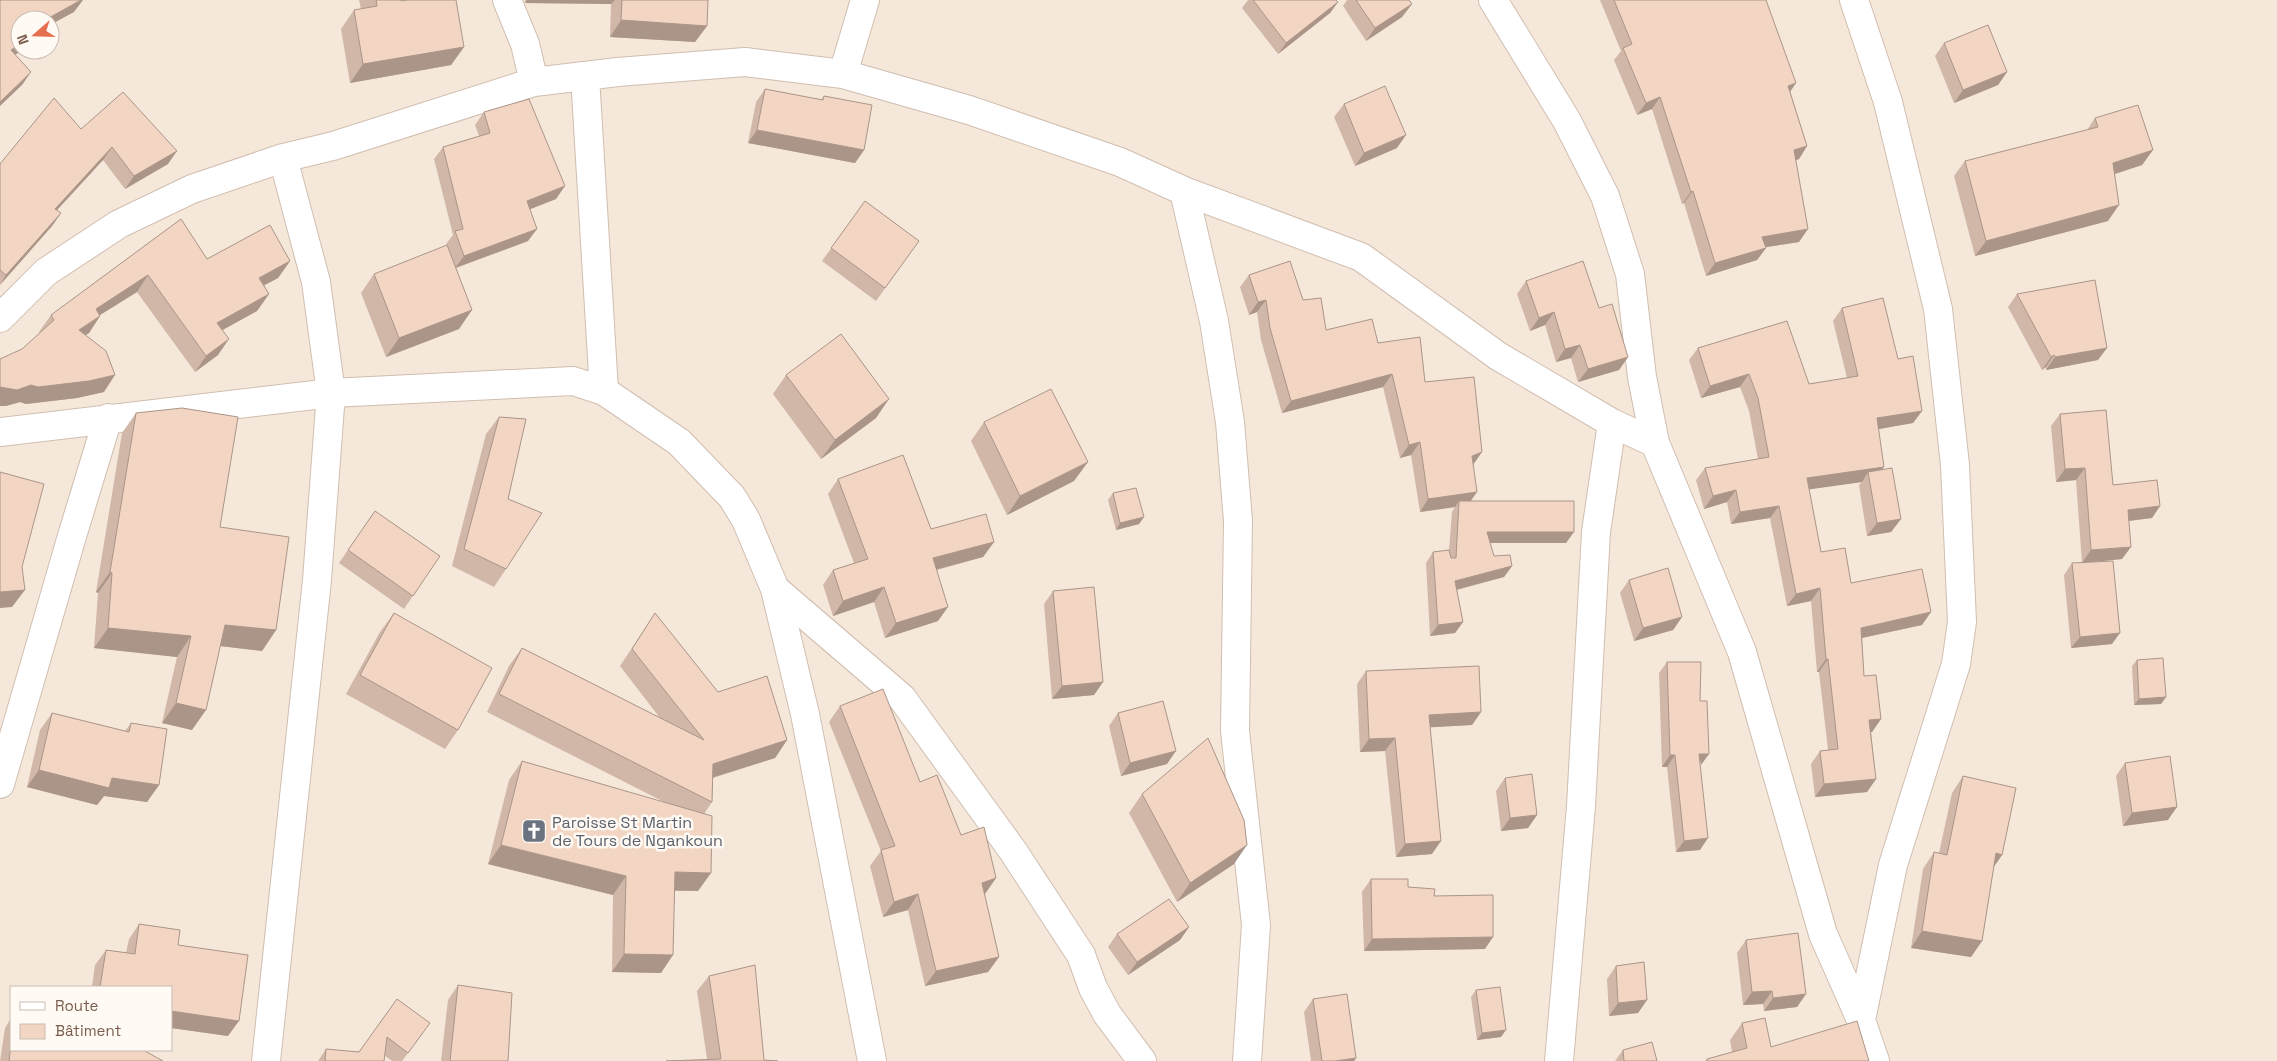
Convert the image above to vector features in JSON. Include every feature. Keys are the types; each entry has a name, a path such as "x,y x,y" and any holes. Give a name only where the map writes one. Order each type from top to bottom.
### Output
{"street":[{"path":"507,0 525,44 534,82"},
{"path":"843,74 865,0"},
{"path":"1493,0 1567,121 1604,196 1630,274 1642,377 1655,443 1742,652 1823,934 1861,1020 1875,1061"},
{"path":"1854,0 1888,102 1938,309 1954,465 1962,622 1956,664 1893,865 1861,1020"},
{"path":"0,318 46,272 119,224 192,189 283,158 333,146 534,82 744,62 843,74 988,117 1120,162 1184,191 1361,257 1498,356 1612,423 1655,443"},
{"path":"585,76 604,391"},
{"path":"266,1061 317,580 331,393 316,282 283,158"},
{"path":"1184,191 1214,320 1230,422 1236,491 1238,521 1235,731 1256,925 1247,1061"},
{"path":"0,432 331,393 573,381 604,391 679,442 732,497 746,520 775,589 805,714 872,1061"},
{"path":"0,784 108,418"},
{"path":"1559,1061 1581,806 1596,532 1612,423"},
{"path":"775,589 902,698 1013,851 1081,954 1093,988 1107,1014 1142,1061"}],"shaded area":[{"path":"0,0 2277,0 2277,1061 0,1061"}],"building":[{"path":"0,0 81,0 60,12 60,10 10,10 10,60 20,60 31,72 0,102"},
{"path":"376,0 456,0 464,47 363,64 354,10 377,6"},
{"path":"622,0 708,0 707,26 621,20"},
{"path":"1253,0 1336,0 1338,2 1286,43"},
{"path":"1356,0 1409,0 1412,4 1375,28"},
{"path":"1614,0 1766,0 1796,83 1788,86 1807,146 1794,150 1808,229 1762,237 1766,248 1715,263 1693,191 1691,192 1660,97 1646,103 1623,48 1632,44"},
{"path":"1988,25 2007,72 1963,90 1944,43"},
{"path":"1385,86 1406,135 1364,153 1344,104"},
{"path":"765,89 823,100 824,96 872,105 864,150 757,130"},
{"path":"123,92 177,151 134,176 112,147 55,209 61,213 6,275 0,270 0,164 54,98 81,129"},
{"path":"529,99 565,186 527,201 537,229 464,256 455,231 463,229 443,147 490,133 484,112"},
{"path":"2138,105 2153,150 2113,163 2119,205 1986,241 1965,161 2098,127 2095,118"},
{"path":"865,201 919,241 885,288 831,248"},
{"path":"181,219 207,259 270,225 290,261 259,278 269,294 217,323 229,339 206,356 148,275 96,309 100,316 79,330 106,351 115,375 89,381 38,387 31,385 17,390 0,387 0,359 22,349 54,320 51,315"},
{"path":"447,245 472,310 399,338 374,274"},
{"path":"1290,261 1303,300 1321,298 1326,330 1372,319 1378,343 1420,337 1425,382 1474,377 1482,452 1472,456 1477,492 1428,499 1420,442 1409,445 1392,374 1291,401 1270,328 1266,300 1258,302 1249,275"},
{"path":"1583,261 1599,308 1612,304 1628,357 1588,369 1580,345 1565,349 1554,312 1539,318 1526,281"},
{"path":"2095,280 2107,348 2051,357 2017,294"},
{"path":"1883,298 1898,359 1913,356 1922,411 1877,418 1884,467 1807,478 1821,552 1845,548 1851,583 1922,569 1931,612 1861,628 1864,676 1876,675 1881,719 1869,720 1876,779 1824,784 1820,751 1838,749 1828,659 1826,659 1820,588 1796,594 1779,506 1740,512 1736,490 1713,496 1705,468 1769,457 1758,398 1749,374 1710,386 1698,348 1787,321 1809,384 1858,376 1842,308"},
{"path":"841,334 889,399 835,440 786,375"},
{"path":"1051,389 1088,462 1020,496 984,422"},
{"path":"182,408 238,417 220,527 289,537 276,630 225,625 206,710 176,703 191,636 108,628 112,573 110,572 136,413"},
{"path":"2106,410 2113,485 2157,480 2160,506 2128,510 2131,547 2091,550 2085,468 2065,469 2060,414"},
{"path":"499,417 526,419 508,499 542,513 506,569 464,549"},
{"path":"903,455 931,529 986,514 994,542 933,558 948,607 896,623 884,587 843,601 833,570 868,559 838,479"},
{"path":"1892,468 1901,519 1877,523 1868,472"},
{"path":"0,472 44,484 22,567 25,590 0,592"},
{"path":"1136,488 1144,517 1120,523 1113,493"},
{"path":"1459,501 1574,501 1574,532 1487,532 1494,556 1510,555 1512,566 1455,581 1463,622 1438,625 1433,552 1449,550 1451,558 1456,558"},
{"path":"375,511 440,556 413,596 348,550"},
{"path":"2113,561 2120,633 2080,637 2072,563"},
{"path":"1668,568 1682,617 1643,628 1629,580"},
{"path":"1094,587 1103,682 1062,686 1053,591"},
{"path":"394,613 492,668 458,730 360,675"},
{"path":"655,613 718,692 767,676 787,740 713,764 712,802 499,694 522,648 704,740 632,649"},
{"path":"2163,658 2166,697 2139,699 2137,660"},
{"path":"1667,662 1701,662 1700,701 1707,701 1709,754 1699,754 1708,838 1684,841 1675,755 1670,755"},
{"path":"1479,666 1481,712 1429,715 1441,841 1405,844 1395,738 1369,739 1366,671"},
{"path":"883,689 920,782 937,775 961,835 984,827 996,878 982,883 999,957 936,971 918,894 894,902 881,850 895,846 840,706"},
{"path":"1163,701 1176,751 1130,763 1118,713"},
{"path":"52,713 129,732 131,723 167,729 159,785 112,778 109,788 39,770"},
{"path":"1208,738 1244,820 1247,845 1190,883 1142,794"},
{"path":"2170,756 2177,807 2132,813 2125,763"},
{"path":"522,761 712,816 711,873 675,872 673,955 624,954 626,876 501,845"},
{"path":"1532,774 1537,815 1510,818 1505,778"},
{"path":"1963,776 2016,788 2002,855 1996,853 1982,941 1922,931 1934,852 1947,855"},
{"path":"1371,879 1408,879 1408,887 1435,889 1434,896 1493,895 1493,937 1372,939"},
{"path":"1169,899 1189,927 1137,962 1117,934"},
{"path":"139,924 180,930 178,945 248,955 239,1021 172,1011 172,986 100,986 106,950 135,954"},
{"path":"1798,933 1806,994 1773,998 1772,991 1752,992 1746,940"},
{"path":"1644,962 1647,1000 1618,1003 1616,966"},
{"path":"755,965 764,1060 778,1061 666,1061 721,1059 709,976"},
{"path":"458,985 512,993 508,1061 450,1061"},
{"path":"1500,987 1506,1030 1482,1033 1476,990"},
{"path":"1347,994 1356,1058 1322,1061 1313,999"},
{"path":"397,999 430,1023 408,1053 387,1037 384,1061 325,1061 326,1049 359,1052"},
{"path":"1765,1018 1771,1047 1857,1021 1869,1061 1707,1061 1707,1059 1747,1048 1742,1023"},
{"path":"1652,1042 1657,1061 1624,1061 1623,1050"},
{"path":"10,1051 145,1051 163,1061 9,1061"}],"place":[{"name":"Paroisse St Martin de Tours de Ngankoun","path":"534,831"}]}
